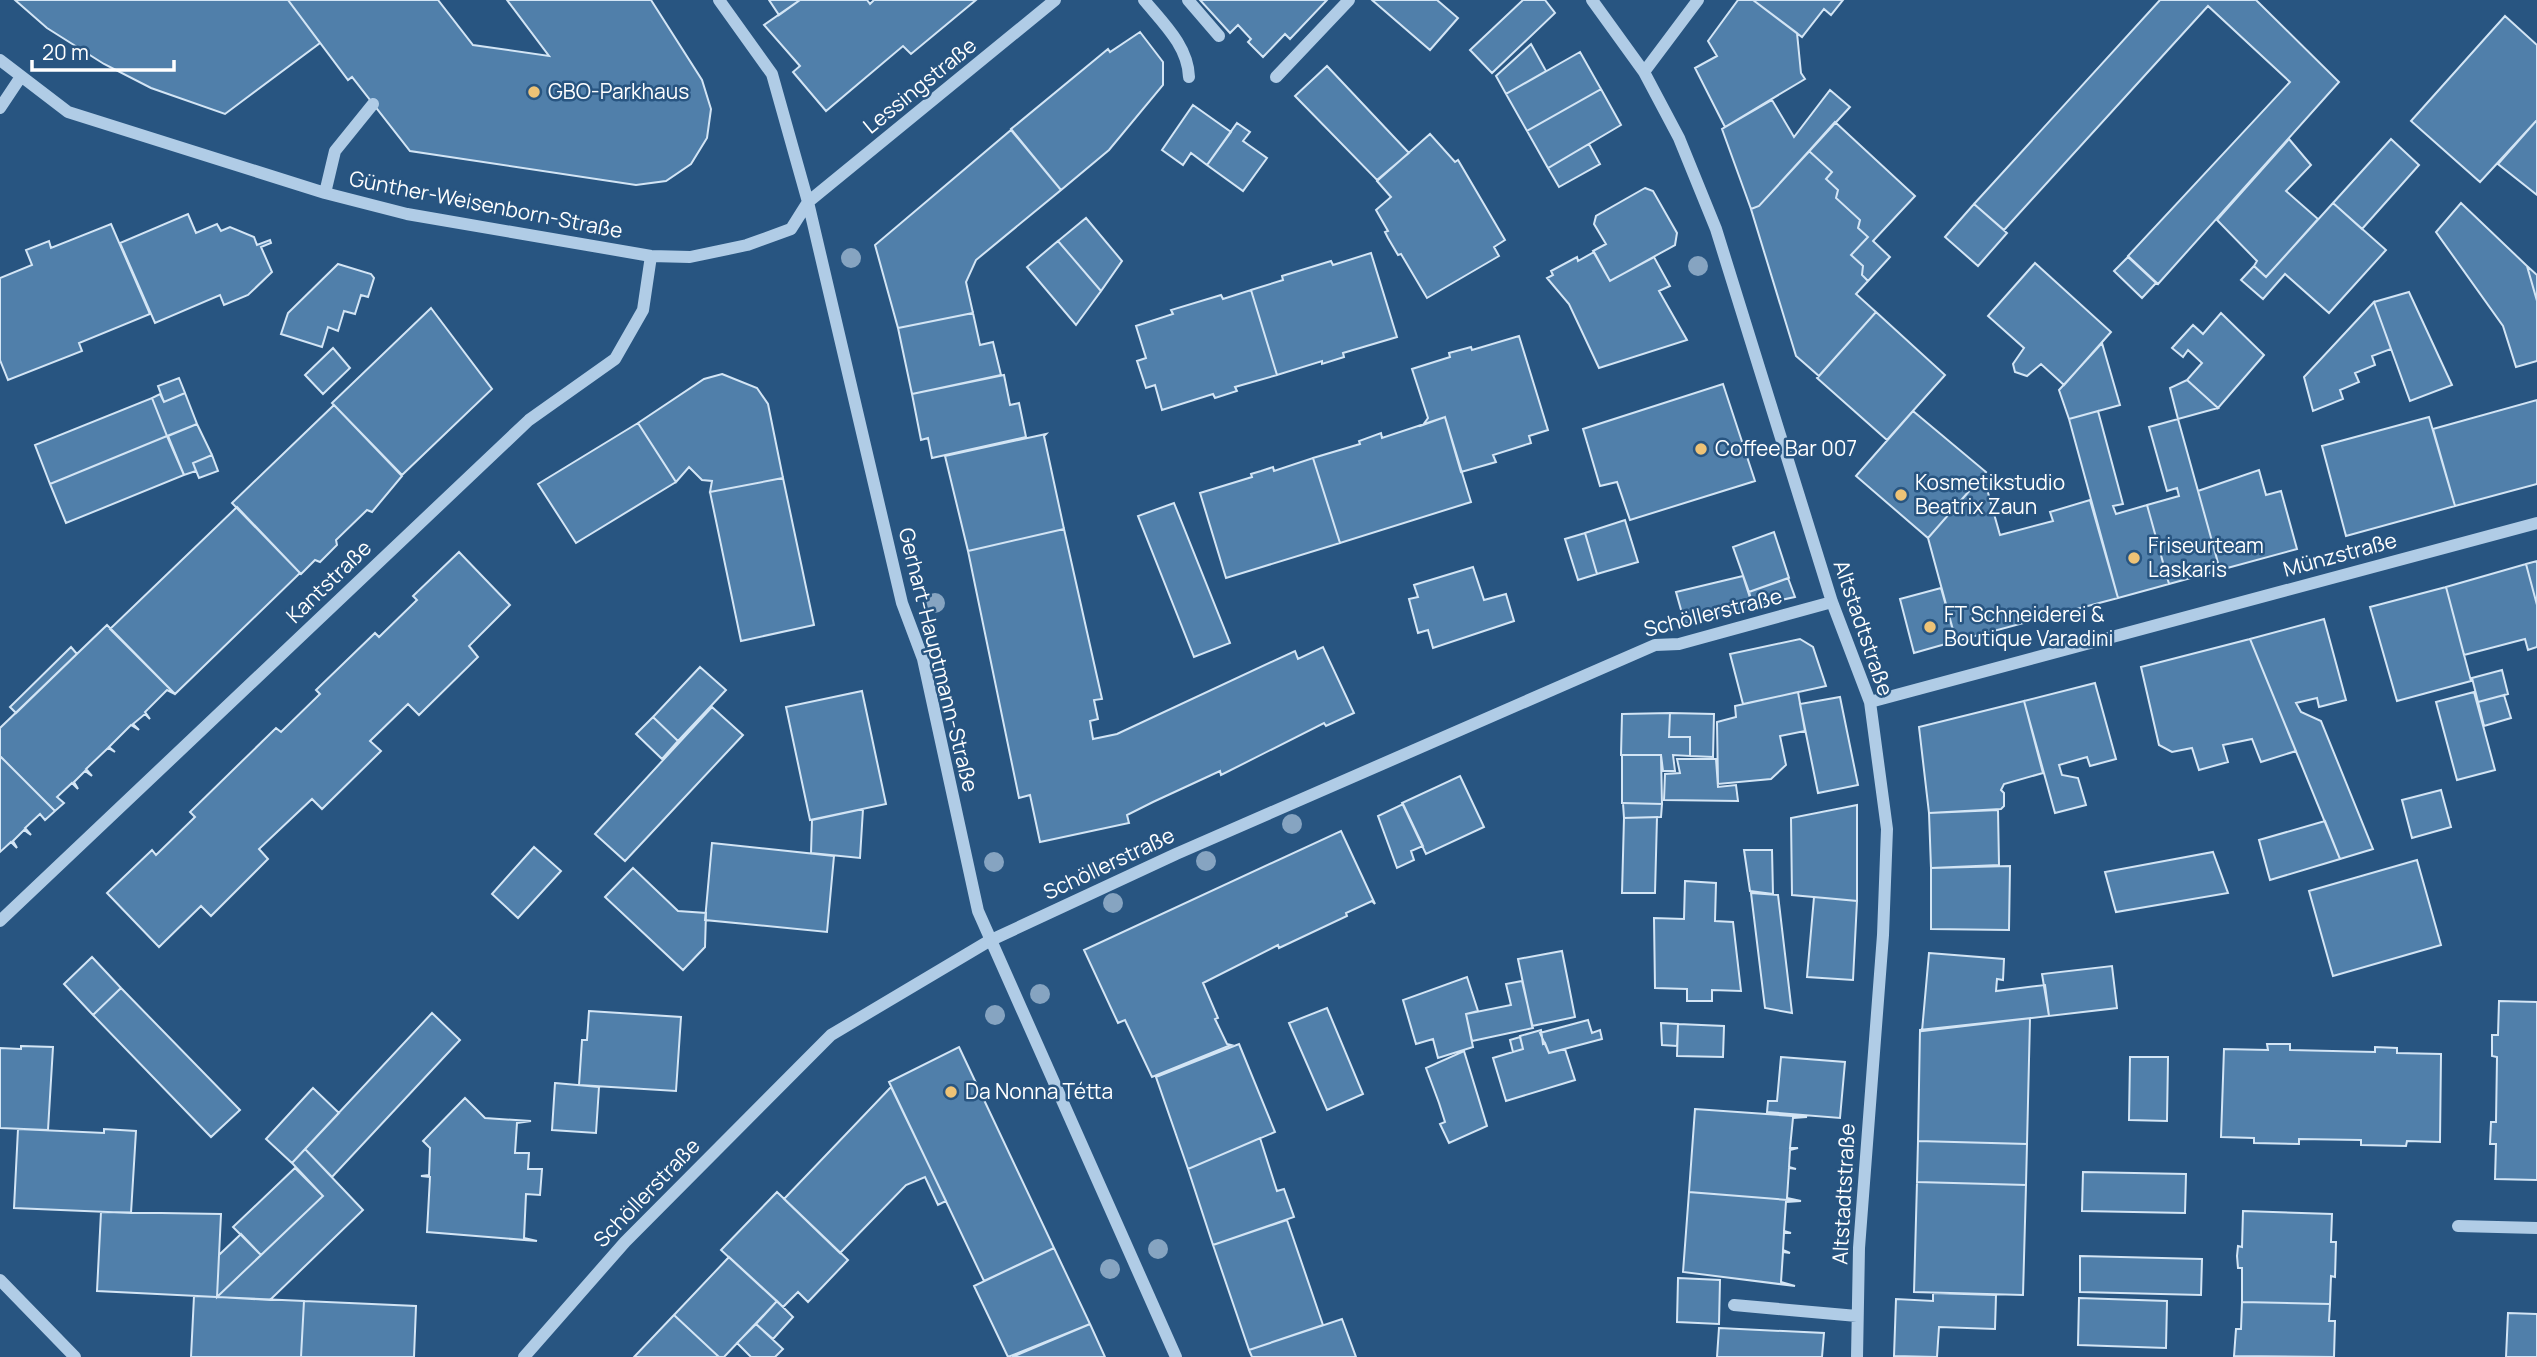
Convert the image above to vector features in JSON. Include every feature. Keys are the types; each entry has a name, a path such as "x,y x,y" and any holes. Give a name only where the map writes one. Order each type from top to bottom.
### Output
{"street":[{"name":"Gerhart-Hauptmann-Straße","path":"719,0 772,74 808,202 902,603 922,659 978,912 1176,1357"},
{"name":"Lessingstraße","path":"808,202 1055,0"},
{"path":"1144,0 1181,47 1189,62 1189,77"},
{"path":"1188,0 1219,36"},
{"path":"1276,78 1349,0"},
{"name":"Altstadtstraße","path":"1592,0 1644,72 1679,138 1716,229 1832,602 1870,702 1886,829 1883,935 1864,1160 1857,1357"},
{"path":"1644,72 1698,0"},
{"name":"Günther-Weisenborn-Straße","path":"0,61 68,112 325,193 407,214 651,256 690,257 747,245 791,229 808,202"},
{"path":"0,108 20,78"},
{"path":"325,193 335,151 373,104"},
{"name":"Kantstraße","path":"0,921 529,420 615,359 643,310 651,256"},
{"name":"Münzstraße","path":"1870,702 2537,523"},
{"name":"Schöllerstraße","path":"524,1357 625,1242 831,1035 989,941 1176,854 1655,645 1679,644 1832,602"},
{"path":"2458,1226 2537,1228"},
{"path":"0,1280 75,1357"},
{"path":"1734,1305 1857,1316"}],"building":[{"path":"15,0 288,0 320,43 225,114 151,88 104,64 47,28"},
{"name":"GBO-Parkhaus","path":"288,0 438,0 473,45 549,56 507,0 651,0 702,80 711,109 707,138 691,164 666,181 636,185 410,151 352,77 348,80"},
{"path":"769,0 800,0 779,15"},
{"path":"800,0 867,0 870,4 874,0 976,0 911,54 903,46 826,111 793,72 800,66 764,25"},
{"path":"1200,0 1327,0 1290,39 1285,34 1263,57 1248,42 1251,39 1238,25 1230,33"},
{"path":"1372,0 1437,0 1458,18 1430,50"},
{"path":"1523,0 1545,0 1555,13 1492,73 1470,50"},
{"path":"1738,0 1753,0 1797,33 1801,73 1805,79 1725,127 1695,68 1717,56 1708,41"},
{"path":"1753,0 1843,0 1831,15 1824,9 1802,37"},
{"path":"2160,0 2256,0 2339,82 2158,284 2128,256 2290,82 2208,6 2004,230 1974,204"},
{"path":"2505,16 2537,45 2537,120 2480,182 2411,121"},
{"path":"1140,32 1163,62 1163,85 1109,150 1061,190 1011,129 1108,49 1110,52"},
{"path":"1531,44 1546,71 1506,94 1496,76"},
{"path":"1580,52 1601,89 1527,131 1506,94"},
{"path":"1327,66 1409,153 1377,180 1295,96"},
{"path":"1601,89 1621,125 1548,168 1527,131"},
{"path":"1830,90 1850,107 1759,206 1751,209 1722,129 1772,100 1794,137"},
{"path":"1193,105 1231,132 1207,165 1191,153 1183,165 1162,150"},
{"path":"2537,120 2537,195 2498,164"},
{"path":"1835,122 1915,196 1873,241 1890,257 1868,281 1862,275 1863,266 1851,255 1868,237 1858,228 1860,220 1836,198 1838,190 1826,179 1832,172 1809,151"},
{"path":"1237,123 1250,132 1243,141 1267,158 1243,191 1207,165"},
{"path":"1011,130 1061,190 976,260 966,282 973,313 898,328 875,245"},
{"path":"1430,134 1455,162 1458,160 1505,240 1494,247 1499,256 1427,298 1401,254 1398,255 1388,238 1385,232 1388,231 1376,210 1391,197 1377,181"},
{"path":"2289,139 2311,165 2286,191 2318,219 2266,277 2254,266 2257,261 2217,220"},
{"path":"2391,139 2419,165 2362,229 2333,203"},
{"path":"1589,144 1600,164 1559,187 1548,168"},
{"path":"1809,151 1832,172 1826,179 1838,190 1836,198 1860,220 1858,228 1868,237 1851,255 1863,266 1862,275 1868,281 1856,294 1876,312 1819,376 1796,356 1751,209 1759,206"},
{"path":"1645,188 1653,191 1677,233 1675,245 1610,281 1593,251 1606,244 1594,224 1596,216"},
{"path":"2333,203 2386,250 2329,313 2285,274 2263,299 2241,280 2254,266 2266,277"},
{"path":"2461,203 2527,266 2537,301 2537,361 2516,367 2503,326 2436,232"},
{"path":"1974,204 2007,233 1978,266 1945,237"},
{"path":"188,214 196,233 217,224 221,231 230,227 254,237 257,245 270,240 271,243 261,247 272,272 248,295 224,305 220,295 155,323 120,243"},
{"path":"1086,218 1122,261 1101,291 1058,241"},
{"path":"111,224 150,314 79,343 82,351 8,380 0,360 0,278 32,265 26,250 49,241 51,248"},
{"path":"1058,241 1101,291 1076,325 1027,267"},
{"path":"1594,252 1610,281 1654,257 1670,286 1659,291 1687,340 1599,368 1569,304 1547,278 1553,275 1551,271 1577,257 1578,261"},
{"path":"1371,253 1397,337 1343,353 1344,357 1322,364 1322,361 1277,375 1251,290 1283,280 1282,276 1331,261 1333,265"},
{"path":"2128,257 2156,283 2142,298 2114,271"},
{"path":"2035,263 2111,332 2064,385 2041,364 2027,376 2015,372 2013,364 2024,348 1988,316"},
{"path":"338,264 371,274 374,278 368,297 361,295 355,314 344,311 338,331 328,327 322,347 281,334 288,313"},
{"path":"2527,266 2537,275 2537,301"},
{"path":"1251,290 1277,375 1235,387 1237,391 1215,398 1213,394 1162,410 1155,385 1146,388 1137,361 1146,358 1136,326 1173,314 1171,310 1221,295 1223,299"},
{"path":"2409,292 2452,385 2410,401 2374,302"},
{"path":"2374,302 2391,349 2372,356 2375,365 2355,373 2359,382 2340,390 2343,399 2313,411 2304,377"},
{"path":"431,308 492,389 402,475 332,403"},
{"path":"1876,312 1945,375 1887,440 1817,378"},
{"path":"973,313 980,345 993,342 1001,375 912,394 898,328"},
{"path":"2221,313 2264,355 2218,408 2187,380 2202,363 2188,350 2183,357 2172,348 2193,325 2203,334"},
{"path":"1519,336 1548,430 1529,436 1531,443 1493,455 1496,462 1461,472 1445,417 1423,425 1428,418 1412,369 1450,357 1449,353 1471,347 1472,350"},
{"path":"2102,343 2120,405 2069,419 2059,390"},
{"path":"333,348 350,368 323,394 305,375"},
{"path":"722,374 757,388 768,404 783,478 710,492 712,481 702,480 689,467 676,482 638,423 704,379"},
{"path":"1004,375 1010,405 1019,403 1026,437 932,458 928,438 921,440 912,394"},
{"path":"179,378 185,393 164,402 158,386"},
{"path":"2187,380 2218,408 2178,419 2170,388"},
{"path":"1723,384 1755,481 1630,520 1617,482 1600,486 1583,429"},
{"path":"185,393 197,424 167,436 152,398 160,394 164,402"},
{"path":"152,398 167,436 50,484 35,445"},
{"path":"2537,400 2537,484 2455,506 2433,429"},
{"path":"334,405 402,476 372,512 367,510 336,540 337,545 320,562 315,560 301,574 232,503"},
{"path":"1913,411 1986,472 1928,538 1856,476"},
{"path":"2098,411 2123,504 2113,506 2116,514 2147,505 2169,584 2118,598 2069,419"},
{"path":"1445,417 1471,502 1340,543 1313,458 1360,444 1359,441 1381,433 1382,438"},
{"path":"2429,417 2455,506 2346,536 2322,446"},
{"path":"2178,419 2220,570 2169,584 2147,505 2179,496 2177,488 2167,491 2149,427"},
{"path":"638,423 676,482 576,543 538,484"},
{"path":"197,424 212,455 193,463 196,471 184,475 168,436"},
{"path":"1046,434 1044,436 1064,529 968,551 945,456"},
{"path":"167,436 184,475 66,523 50,484"},
{"path":"212,455 218,471 199,478 193,463"},
{"path":"1313,458 1340,543 1226,578 1200,493 1252,477 1251,474 1273,467 1274,471"},
{"path":"2259,470 2266,495 2281,491 2297,549 2220,570 2198,491"},
{"path":"1983,475 2000,535 2053,521 2050,512 2090,500 2118,598 1956,641 1928,538"},
{"path":"783,478 814,625 741,641 710,492"},
{"path":"1174,503 1230,643 1194,657 1138,516"},
{"path":"237,507 300,573 175,694 110,629"},
{"path":"1625,520 1638,562 1597,574 1585,533"},
{"path":"1064,529 1102,699 1094,700 1098,719 1090,721 1093,739 1117,734 1295,651 1298,659 1323,647 1354,713 1326,726 1324,723 1221,775 1220,771 1153,802 1127,815 1129,823 1040,842 1030,795 1019,798 968,551"},
{"path":"1774,532 1789,578 1749,592 1733,547"},
{"path":"1585,533 1597,574 1578,580 1565,539"},
{"path":"459,552 510,605 469,646 478,657 419,715 408,704 370,741 381,751 322,809 312,799 259,849 268,859 211,916 201,906 159,947 107,893 152,850 156,855 195,817 190,812 276,728 281,732 320,694 316,690 375,633 379,637 417,600 413,596"},
{"path":"2537,561 2537,605 2526,564"},
{"path":"2526,564 2537,605 2537,647 2528,650 2525,639 2464,655 2446,587"},
{"path":"1473,567 1484,600 1506,594 1514,621 1433,648 1428,630 1418,633 1409,599 1418,597 1414,585"},
{"path":"1743,576 1753,607 1685,624 1676,592"},
{"path":"1788,578 1795,597 1753,606 1749,592"},
{"path":"2446,587 2471,681 2397,701 2370,607"},
{"path":"1941,588 1956,641 1914,653 1900,599"},
{"path":"2324,619 2346,700 2319,707 2317,698 2296,703 2301,712 2321,721 2373,849 2340,859 2250,639"},
{"path":"107,625 175,694 167,690 145,712 150,719 145,714 133,724 139,730 131,725 109,747 115,752 108,748 86,769 92,776 85,771 74,782 78,789 72,783 57,797 64,803 55,811 0,756 0,728"},
{"path":"1800,639 1813,647 1826,686 1743,704 1730,654"},
{"path":"2250,639 2296,751 2261,762 2252,739 2223,745 2228,762 2199,770 2192,748 2172,752 2159,745 2141,667"},
{"path":"71,647 77,654 16,713 10,707"},
{"path":"700,667 726,690 678,741 653,717"},
{"path":"2502,670 2508,694 2478,702 2472,678"},
{"path":"2095,683 2116,759 2090,766 2087,757 2059,765 2062,775 2078,778 2086,805 2055,813 2024,701"},
{"path":"862,691 886,804 810,820 786,707"},
{"path":"1798,692 1805,731 1780,736 1786,765 1771,779 1718,784 1717,722 1736,717 1735,706"},
{"path":"2474,692 2495,770 2457,780 2436,702"},
{"path":"2504,695 2511,718 2484,726 2478,702"},
{"path":"1840,697 1858,785 1818,793 1800,704"},
{"path":"2024,701 2043,773 2004,784 2001,790 2004,793 2004,806 2001,809 1929,813 1919,727"},
{"path":"712,707 743,735 625,861 595,834"},
{"path":"1670,713 1669,737 1690,737 1690,756 1673,755 1675,771 1663,771 1661,755 1621,755 1622,714"},
{"path":"1670,713 1714,714 1713,757 1690,756 1690,737 1669,737"},
{"path":"653,717 678,741 662,759 636,734"},
{"path":"1622,755 1661,755 1662,804 1622,803"},
{"path":"0,756 55,811 45,820 40,814 25,828 31,835 24,830 13,841 17,848 11,842 0,852"},
{"path":"1677,759 1716,759 1718,787 1736,785 1738,801 1664,800 1665,774 1680,773"},
{"path":"1460,776 1484,827 1426,854 1402,803"},
{"path":"2441,790 2451,827 2412,838 2402,800"},
{"path":"1623,803 1662,804 1661,817 1624,818"},
{"path":"1403,804 1423,846 1411,851 1414,860 1397,868 1378,816"},
{"path":"1857,805 1857,901 1792,895 1791,818"},
{"path":"863,809 860,858 811,853 812,820"},
{"path":"1998,810 1999,865 1931,868 1929,813"},
{"path":"1657,817 1655,893 1622,893 1624,818"},
{"path":"2325,821 2340,859 2270,880 2259,840"},
{"path":"1341,831 1375,904 1372,901 1346,913 1347,916 1279,948 1278,945 1203,983 1218,1018 1215,1019 1227,1044 1231,1045 1152,1077 1125,1020 1118,1023 1084,950"},
{"path":"712,843 834,856 827,932 705,920"},
{"path":"534,847 561,871 518,918 492,894"},
{"path":"1744,850 1772,850 1773,894 1750,891"},
{"path":"2213,852 2228,893 2116,912 2105,872"},
{"path":"2417,860 2441,945 2333,976 2309,891"},
{"path":"2010,866 2009,930 1931,929 1931,868"},
{"path":"633,868 678,911 706,913 705,947 683,970 605,897"},
{"path":"1685,881 1716,883 1715,921 1733,922 1741,991 1712,990 1712,1001 1687,1001 1687,989 1655,988 1654,918 1684,919"},
{"path":"1751,893 1778,895 1792,1013 1765,1008"},
{"path":"1814,897 1857,901 1853,980 1807,977"},
{"path":"1562,951 1575,1017 1532,1026 1518,959"},
{"path":"1929,953 2004,959 2003,980 1997,979 1996,991 2045,985 2049,1016 1922,1031"},
{"path":"92,957 121,988 93,1015 64,984"},
{"path":"2112,966 2117,1008 2049,1016 2042,974"},
{"path":"1467,977 1478,1011 1466,1014 1473,1047 1438,1058 1433,1039 1416,1044 1403,1000"},
{"path":"1522,981 1533,1028 1472,1041 1466,1014 1511,1005 1506,984"},
{"path":"121,988 240,1110 211,1137 93,1015"},
{"path":"2499,1001 2537,1002 2537,1180 2495,1179 2496,1144 2490,1144 2491,1122 2496,1122 2497,1057 2492,1056 2492,1035 2498,1035"},
{"path":"1327,1008 1363,1094 1327,1110 1289,1023"},
{"path":"589,1011 681,1017 676,1091 579,1085 582,1040 587,1040"},
{"path":"432,1013 460,1040 332,1177 305,1149"},
{"path":"2030,1018 2027,1144 1918,1141 1920,1030"},
{"path":"1588,1020 1592,1033 1600,1030 1602,1039 1549,1053 1540,1033"},
{"path":"1661,1023 1678,1024 1677,1046 1662,1045"},
{"path":"1678,1024 1724,1026 1723,1057 1677,1056"},
{"path":"1541,1030 1543,1044 1545,1043 1549,1053 1565,1049 1575,1080 1506,1101 1493,1058 1523,1049 1520,1036"},
{"path":"1520,1037 1523,1049 1513,1052 1510,1040"},
{"path":"1239,1044 1275,1132 1188,1169 1156,1077"},
{"path":"2267,1044 2290,1044 2290,1050 2375,1052 2375,1047 2397,1048 2397,1053 2441,1054 2440,1142 2407,1141 2406,1146 2361,1145 2361,1140 2299,1139 2299,1144 2254,1143 2254,1138 2221,1137 2224,1049 2268,1050"},
{"path":"21,1046 53,1047 48,1130 0,1128 0,1048 21,1049"},
{"path":"959,1047 1054,1248 984,1281 889,1082"},
{"path":"1464,1051 1487,1126 1449,1143 1440,1124 1445,1122 1426,1068"},
{"path":"1781,1057 1845,1062 1840,1118 1767,1112 1768,1101 1777,1101"},
{"path":"2130,1057 2168,1057 2167,1121 2129,1120"},
{"path":"555,1083 599,1087 596,1133 552,1130"},
{"path":"891,1087 946,1201 938,1205 925,1177 906,1185 840,1253 784,1199"},
{"path":"313,1088 339,1113 292,1163 266,1139"},
{"path":"465,1098 485,1118 531,1121 517,1123 515,1153 529,1153 528,1169 542,1169 540,1195 526,1194 524,1238 537,1241 427,1232 430,1177 421,1176 429,1175 430,1148 423,1141"},
{"path":"1695,1109 1807,1117 1793,1118 1790,1148 1798,1148 1790,1150 1789,1167 1796,1169 1789,1168 1787,1198 1801,1201 1689,1192"},
{"path":"18,1129 104,1133 104,1129 136,1131 131,1213 14,1208"},
{"path":"1260,1138 1277,1191 1284,1189 1294,1217 1213,1245 1188,1169"},
{"path":"1918,1141 2027,1144 2026,1185 1917,1182"},
{"path":"305,1149 363,1210 270,1300 217,1297 323,1196 292,1163"},
{"path":"295,1168 323,1196 261,1255 233,1227"},
{"path":"2083,1172 2186,1174 2185,1213 2082,1211"},
{"path":"1917,1182 2026,1185 2023,1295 1914,1292"},
{"path":"777,1192 848,1260 808,1302 798,1292 783,1307 721,1250"},
{"path":"1689,1192 1801,1201 1786,1202 1784,1231 1791,1233 1784,1233 1783,1250 1790,1253 1783,1252 1781,1282 1795,1286 1683,1272"},
{"path":"2243,1211 2332,1214 2331,1242 2336,1242 2335,1277 2331,1276 2330,1304 2242,1302 2242,1268 2238,1268 2237,1256 2238,1246 2242,1247"},
{"path":"101,1212 221,1214 217,1297 97,1291"},
{"path":"1287,1220 1323,1325 1249,1350 1213,1245"},
{"path":"241,1234 261,1255 217,1297 219,1255"},
{"path":"1054,1248 1090,1324 1008,1357 974,1286"},
{"path":"2080,1256 2202,1259 2201,1295 2080,1292"},
{"path":"729,1257 777,1301 724,1357 719,1357 674,1315"},
{"path":"1678,1278 1720,1280 1719,1324 1677,1322"},
{"path":"1933,1293 1996,1295 1995,1329 1939,1327 1937,1357 1894,1356 1896,1299 1933,1301"},
{"path":"194,1296 304,1301 301,1357 191,1357"},
{"path":"2079,1298 2167,1301 2166,1348 2078,1345"},
{"path":"304,1301 416,1306 414,1357 301,1357"},
{"path":"777,1301 793,1317 773,1339 756,1324"},
{"path":"2242,1302 2330,1304 2329,1321 2335,1321 2334,1357 2234,1356 2236,1329 2241,1329"},
{"path":"2508,1313 2537,1314 2537,1357 2506,1357"},
{"path":"674,1315 719,1357 634,1357"},
{"path":"1342,1319 1356,1357 1252,1357 1249,1350"},
{"path":"756,1324 783,1349 775,1357 751,1357 737,1343"},
{"path":"1090,1324 1105,1357 1012,1357"},
{"path":"1719,1328 1824,1333 1822,1357 1717,1357"}],"place":[{"name":"GBO-Parkhaus","path":"534,92"},
{"name":"Coffee Bar 007","path":"1701,449"},
{"name":"Kosmetikstudio Beatrix Zaun","path":"1901,495"},
{"name":"Friseurteam Laskaris","path":"2134,558"},
{"name":"FT Schneiderei & Boutique Varadini","path":"1930,627"},
{"name":"Da Nonna Tétta","path":"951,1092"}]}
